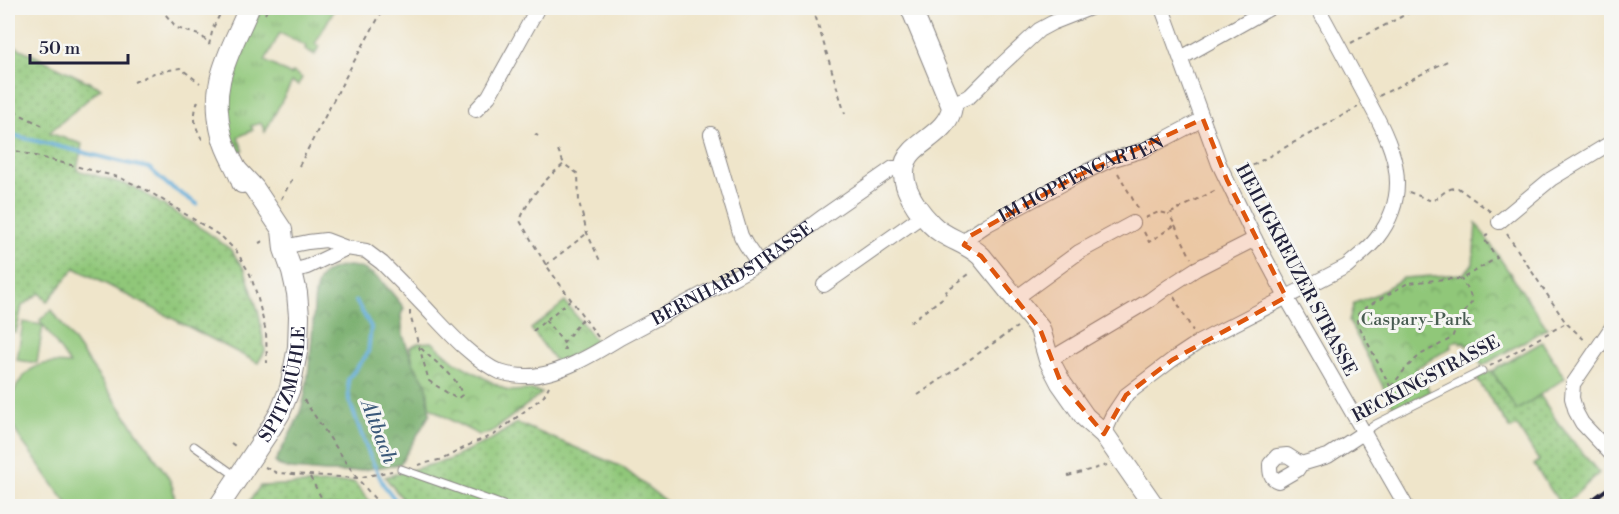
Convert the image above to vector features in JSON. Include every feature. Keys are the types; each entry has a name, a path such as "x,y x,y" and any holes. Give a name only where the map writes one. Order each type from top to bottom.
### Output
{"street":[{"path":"476,110 489,96 536,8"},
{"path":"911,8 951,104 951,111 944,125 910,154 903,174 906,189 931,225 981,256 1016,298 1040,329 1049,360 1061,383 1086,417 1104,434 1154,507"},
{"path":"951,104 970,96 1039,30 1090,8"},
{"name":"HEILIGKREUZER STRASSE","path":"1162,8 1203,120 1255,239 1406,507"},
{"path":"1180,58 1270,8"},
{"path":"1104,434 1112,416 1126,396 1172,360 1199,342 1347,266 1378,238 1392,213 1398,188 1391,148 1382,125 1318,8"},
{"path":"253,11 228,54 220,76 218,108 222,138 238,171 245,193 270,237 284,249"},
{"name":"IM HOPFENGARTEN","path":"964,244 970,236 988,224 1110,160 1144,150 1203,120"},
{"path":"711,134 741,236 759,264"},
{"path":"1499,222 1551,179 1611,142"},
{"name":"BERNHARDSTRASSE","path":"284,249 293,245 326,240 347,248 360,249 376,258 461,343 490,366 507,374 527,376 558,370 600,351 620,338 759,264 893,168 904,168"},
{"path":"824,285 923,215"},
{"path":"1016,298 1079,252 1138,221"},
{"path":"1049,360 1150,300 1196,269 1255,239"},
{"path":"292,271 307,267 347,248"},
{"name":"SPITZMÜHLE","path":"219,507 274,424 290,388 298,347 298,303 292,271 284,249"},
{"path":"1611,327 1573,384 1572,398 1582,423 1611,455"},
{"name":"RECKINGSTRASSE","path":"1302,464 1328,456 1363,433"}],"lane":[{"name":"RECKINGSTRASSE","path":"1363,433 1376,424 1482,371"},
{"path":"194,446 238,477"},
{"path":"401,469 506,507"}],"path":[{"path":"160,8 177,28 202,36 209,45 213,28 223,8"},
{"path":"253,11 268,8"},
{"path":"299,166 384,8"},
{"path":"813,8 845,114"},
{"path":"1340,49 1418,8"},
{"path":"1138,221 1159,212 1169,214 1368,101 1451,58"},
{"path":"134,82 154,73 180,68 200,83"},
{"path":"8,99 16,104 13,111 43,126"},
{"path":"198,101 194,111 195,125 204,142"},
{"path":"8,149 118,177 145,189 222,237 237,252 250,274 266,332 267,363"},
{"path":"558,150 564,164 578,174 579,202 587,233 601,263"},
{"path":"1110,160 1149,242 1175,225"},
{"path":"564,164 553,172 534,194 520,221 546,265 600,340"},
{"path":"281,199 294,176"},
{"path":"1398,188 1432,201 1447,190 1458,188 1491,212 1566,323 1589,343"},
{"path":"1169,214 1196,269"},
{"path":"1376,424 1377,417 1385,413 1392,405 1395,396 1357,322 1357,315 1363,309 1408,283 1461,279 1497,258 1484,239 1487,232 1499,222"},
{"path":"546,265 587,233"},
{"path":"259,243 263,241"},
{"path":"910,322 944,297 947,290 979,267"},
{"path":"1391,388 1406,368 1420,355 1452,338 1459,320 1473,302 1461,279"},
{"path":"533,331 570,300"},
{"path":"410,304 410,315 429,381 457,399 462,395 450,375 420,346"},
{"path":"1182,312 1199,342"},
{"path":"563,351 565,349 562,345 584,318"},
{"path":"545,320 564,343"},
{"path":"918,395 1024,322"},
{"name":"RECKINGSTRASSE","path":"1482,371 1566,323"},
{"path":"299,392 357,478 381,507"},
{"path":"266,467 277,473 357,478 443,459 494,435 544,396"},
{"path":"231,443 238,448"},
{"path":"1068,476 1112,463"},
{"path":"309,476 326,507"},
{"path":"1238,507 1245,502"}],"highlighted area":[{"path":"1203,119 1227,180 1286,297 1172,360 1126,395 1104,434 1061,383 1040,329 981,256 964,245 970,236 1077,176"}],"green space":[{"path":"259,8 335,8 315,44 319,46 315,55 305,49 306,46 280,33 265,61 291,75 293,72 302,78 298,85 292,82 265,132 261,123 251,126 253,130 238,137 243,150 237,153 228,132 225,86 251,21"},
{"path":"8,43 101,88 49,133 82,144 77,170 134,187 207,232 230,249 245,270 259,314 265,351 258,363 75,268 47,302 40,293 22,306 16,333 8,330"},
{"name":"Caspary-Park","path":"1476,223 1547,328 1482,366 1477,356 1478,346 1472,343 1466,346 1464,342 1461,344 1458,340 1451,344 1452,347 1416,368 1430,392 1395,410 1349,321 1354,303 1377,294 1403,278 1463,274 1473,264"},
{"path":"349,266 366,270 380,280 404,308 401,315 403,335 413,363 427,385 430,414 400,464 349,472 290,469 275,462 295,423 304,399 310,362 316,290 325,273"},
{"path":"565,302 596,341 557,363 531,329"},
{"path":"52,310 167,476 174,493 174,506 69,506 18,436 11,419 11,402 14,391 25,374 42,364 70,364 43,325 37,363 17,360 23,322 42,325 40,320"},
{"path":"432,342 455,362 508,391 532,390 542,393 490,433 479,435 429,407 427,385 413,363 410,347 418,343"},
{"path":"1542,342 1565,378 1517,410 1492,371"},
{"path":"1492,371 1517,410 1540,395 1558,423 1599,473 1571,499 1561,505 1534,465 1539,461 1517,426 1511,429 1476,378"},
{"path":"517,423 622,467 669,504 668,506 408,506 385,477 449,460 489,441"},
{"path":"354,482 374,506 246,506 260,486"}],"waterway":[{"name":"Altbach","path":"8,134 149,168 168,185 197,204"},
{"name":"Altbach","path":"356,301 371,327 368,353 348,379 349,400 383,484 400,506"}],"railway":[{"path":"1584,506 1611,486"},
{"path":"1603,506 1612,499"}]}
